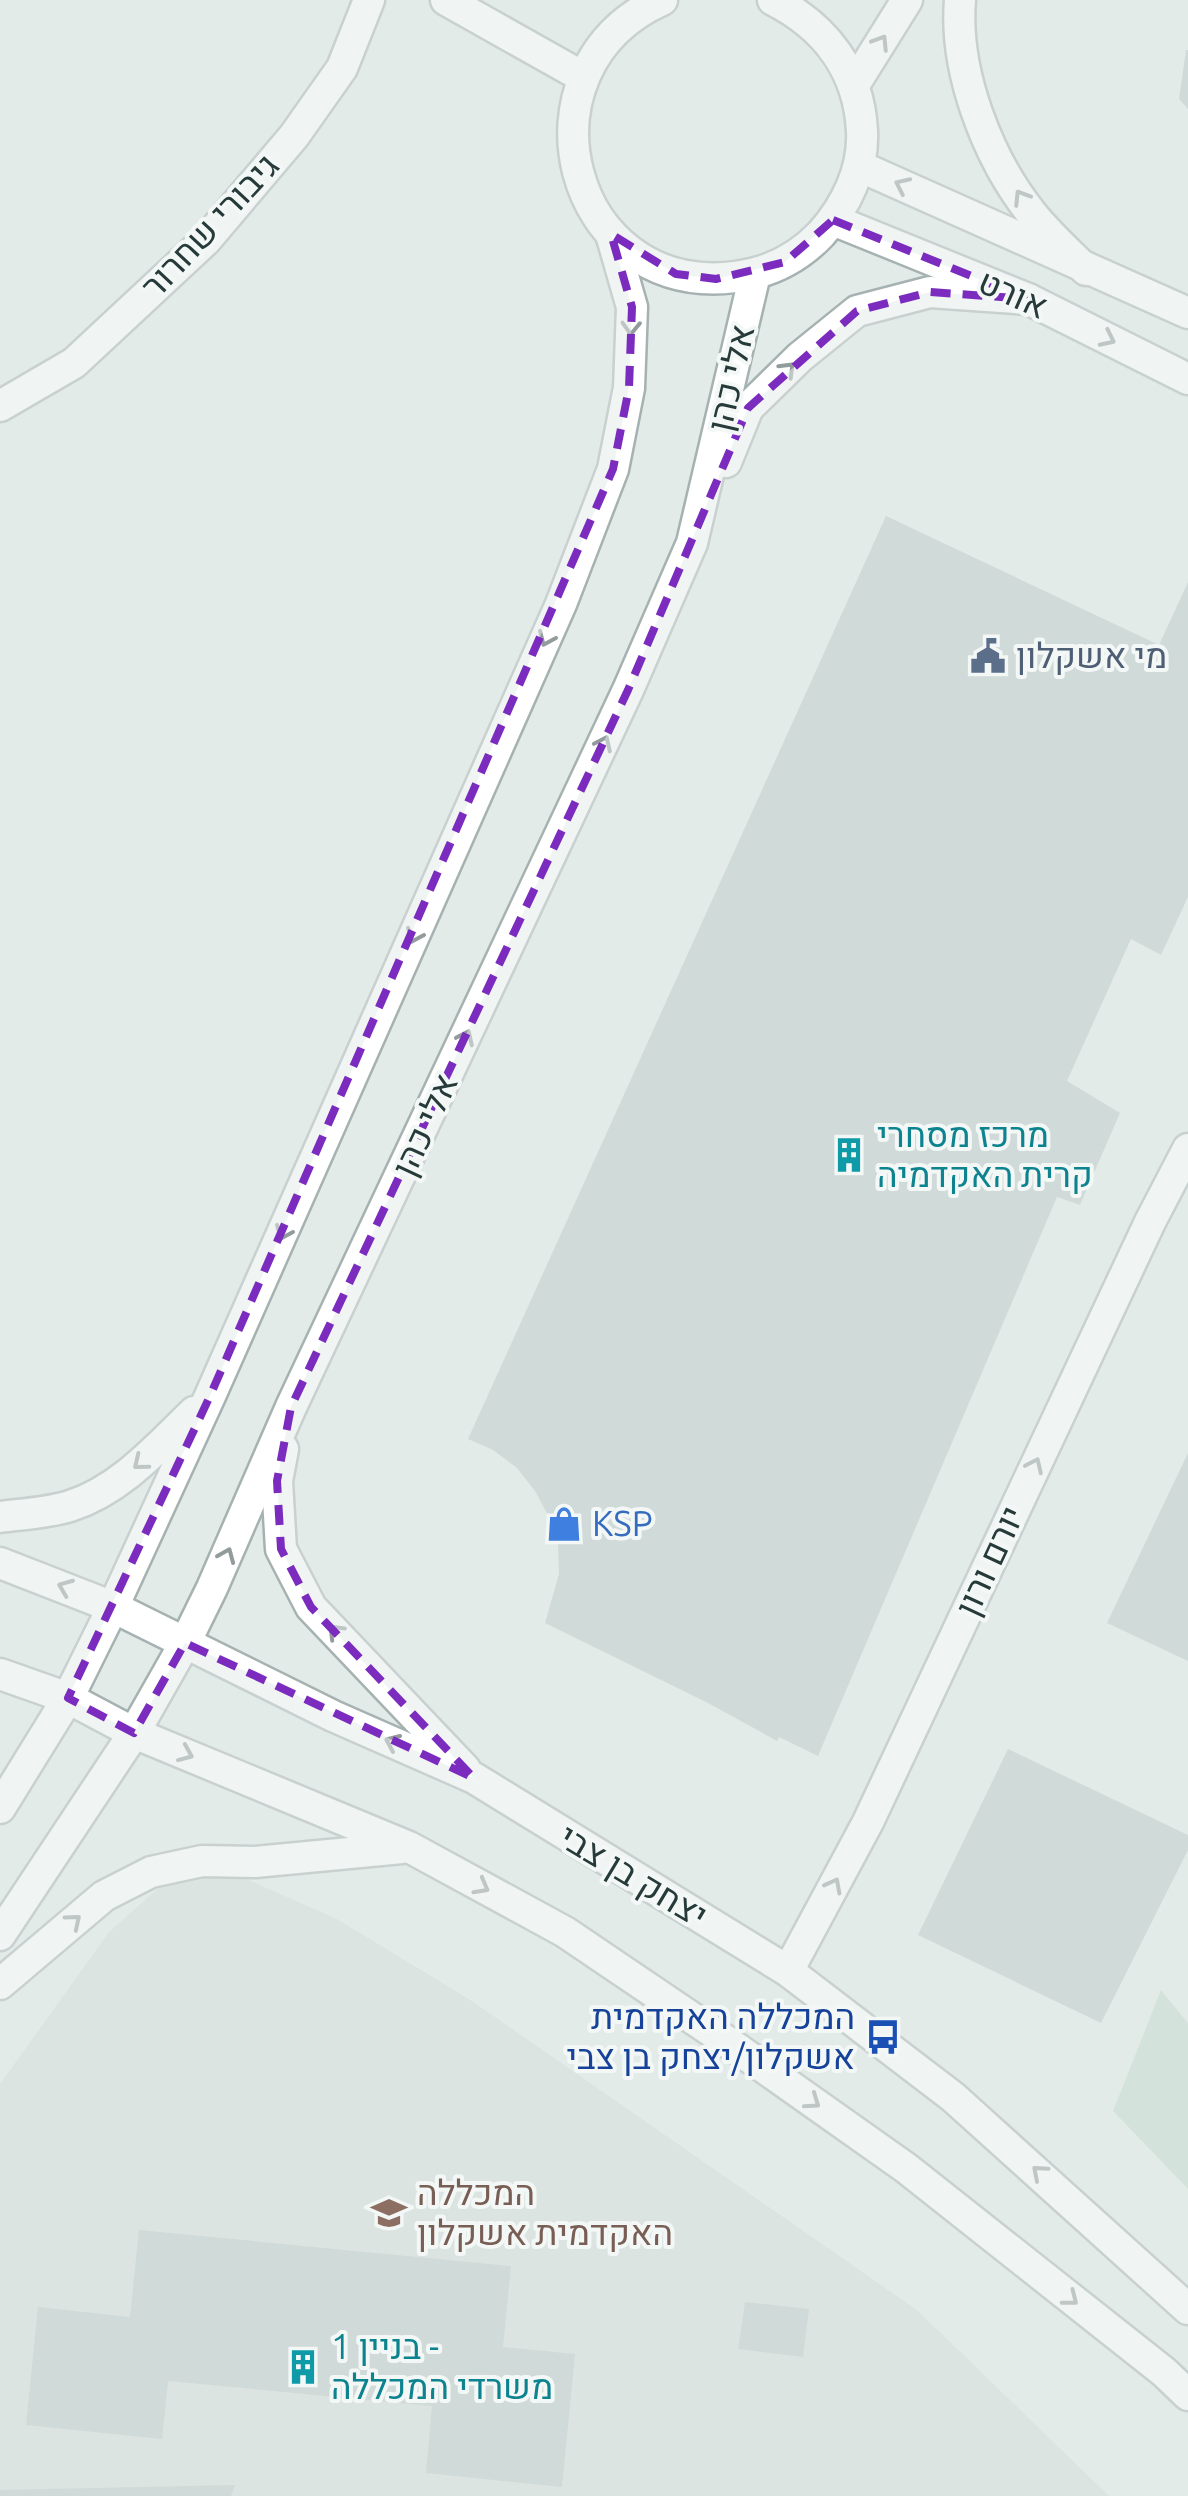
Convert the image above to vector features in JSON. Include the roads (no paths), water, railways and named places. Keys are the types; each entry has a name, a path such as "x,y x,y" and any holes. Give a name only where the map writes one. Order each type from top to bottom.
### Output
{"street":[{"name":"גיבורי שחרור","path":"0,406 74,363 206,240 294,136 342,68 370,0"},
{"path":"446,0 583,77"},
{"path":"662,0 638,11 605,40 583,77 572,118 574,160 586,200 610,234 641,258 676,274 716,279 755,274 785,262 811,244 834,220 850,194 858,166 863,139 854,85 834,46 803,15 774,0"},
{"path":"854,85 908,0"},
{"path":"960,0 968,86 989,144 1032,214 1086,270"},
{"name":"אורט","path":"858,166 1188,313"},
{"name":"אורט","path":"834,220 1028,299 1188,379"},
{"path":"0,1808 68,1698 210,1396 553,622 613,470 629,388 632,307 610,234"},
{"name":"אלי כהן","path":"0,1934 134,1732 185,1643 291,1407 628,690 692,543 755,274"},
{"path":"692,543 748,408 800,357 857,311 930,292 1028,299"},
{"name":"יורם ורון","path":"788,1971 868,1822 1188,1149"},
{"path":"0,1517 69,1507 102,1493 149,1456 210,1396"},
{"path":"291,1407 277,1480 281,1548 312,1607 474,1778"},
{"name":"יצחק בן צבי","path":"0,1563 113,1607 333,1716 474,1778 788,1971 953,2097 1188,2310"},
{"path":"0,1674 68,1698 134,1732 409,1847 565,1932 906,2168 1188,2395"},
{"path":"0,1984 104,1896 151,1872 202,1861 255,1862 409,1847"}],"place":[{"name":"מי אשקלון","path":"988,656"},
{"name":"מרכז מסחרי קרית האקדמיה","path":"849,1155"},
{"name":"KSP","path":"564,1524"},
{"name":"המכללה האקדמית אשקלון/יצחק בן צבי","path":"883,2037"},
{"name":"המכללה האקדמית אשקלון","path":"389,2213"},
{"name":"בניין 1 - משרדי המכללה","path":"303,2367"}]}
